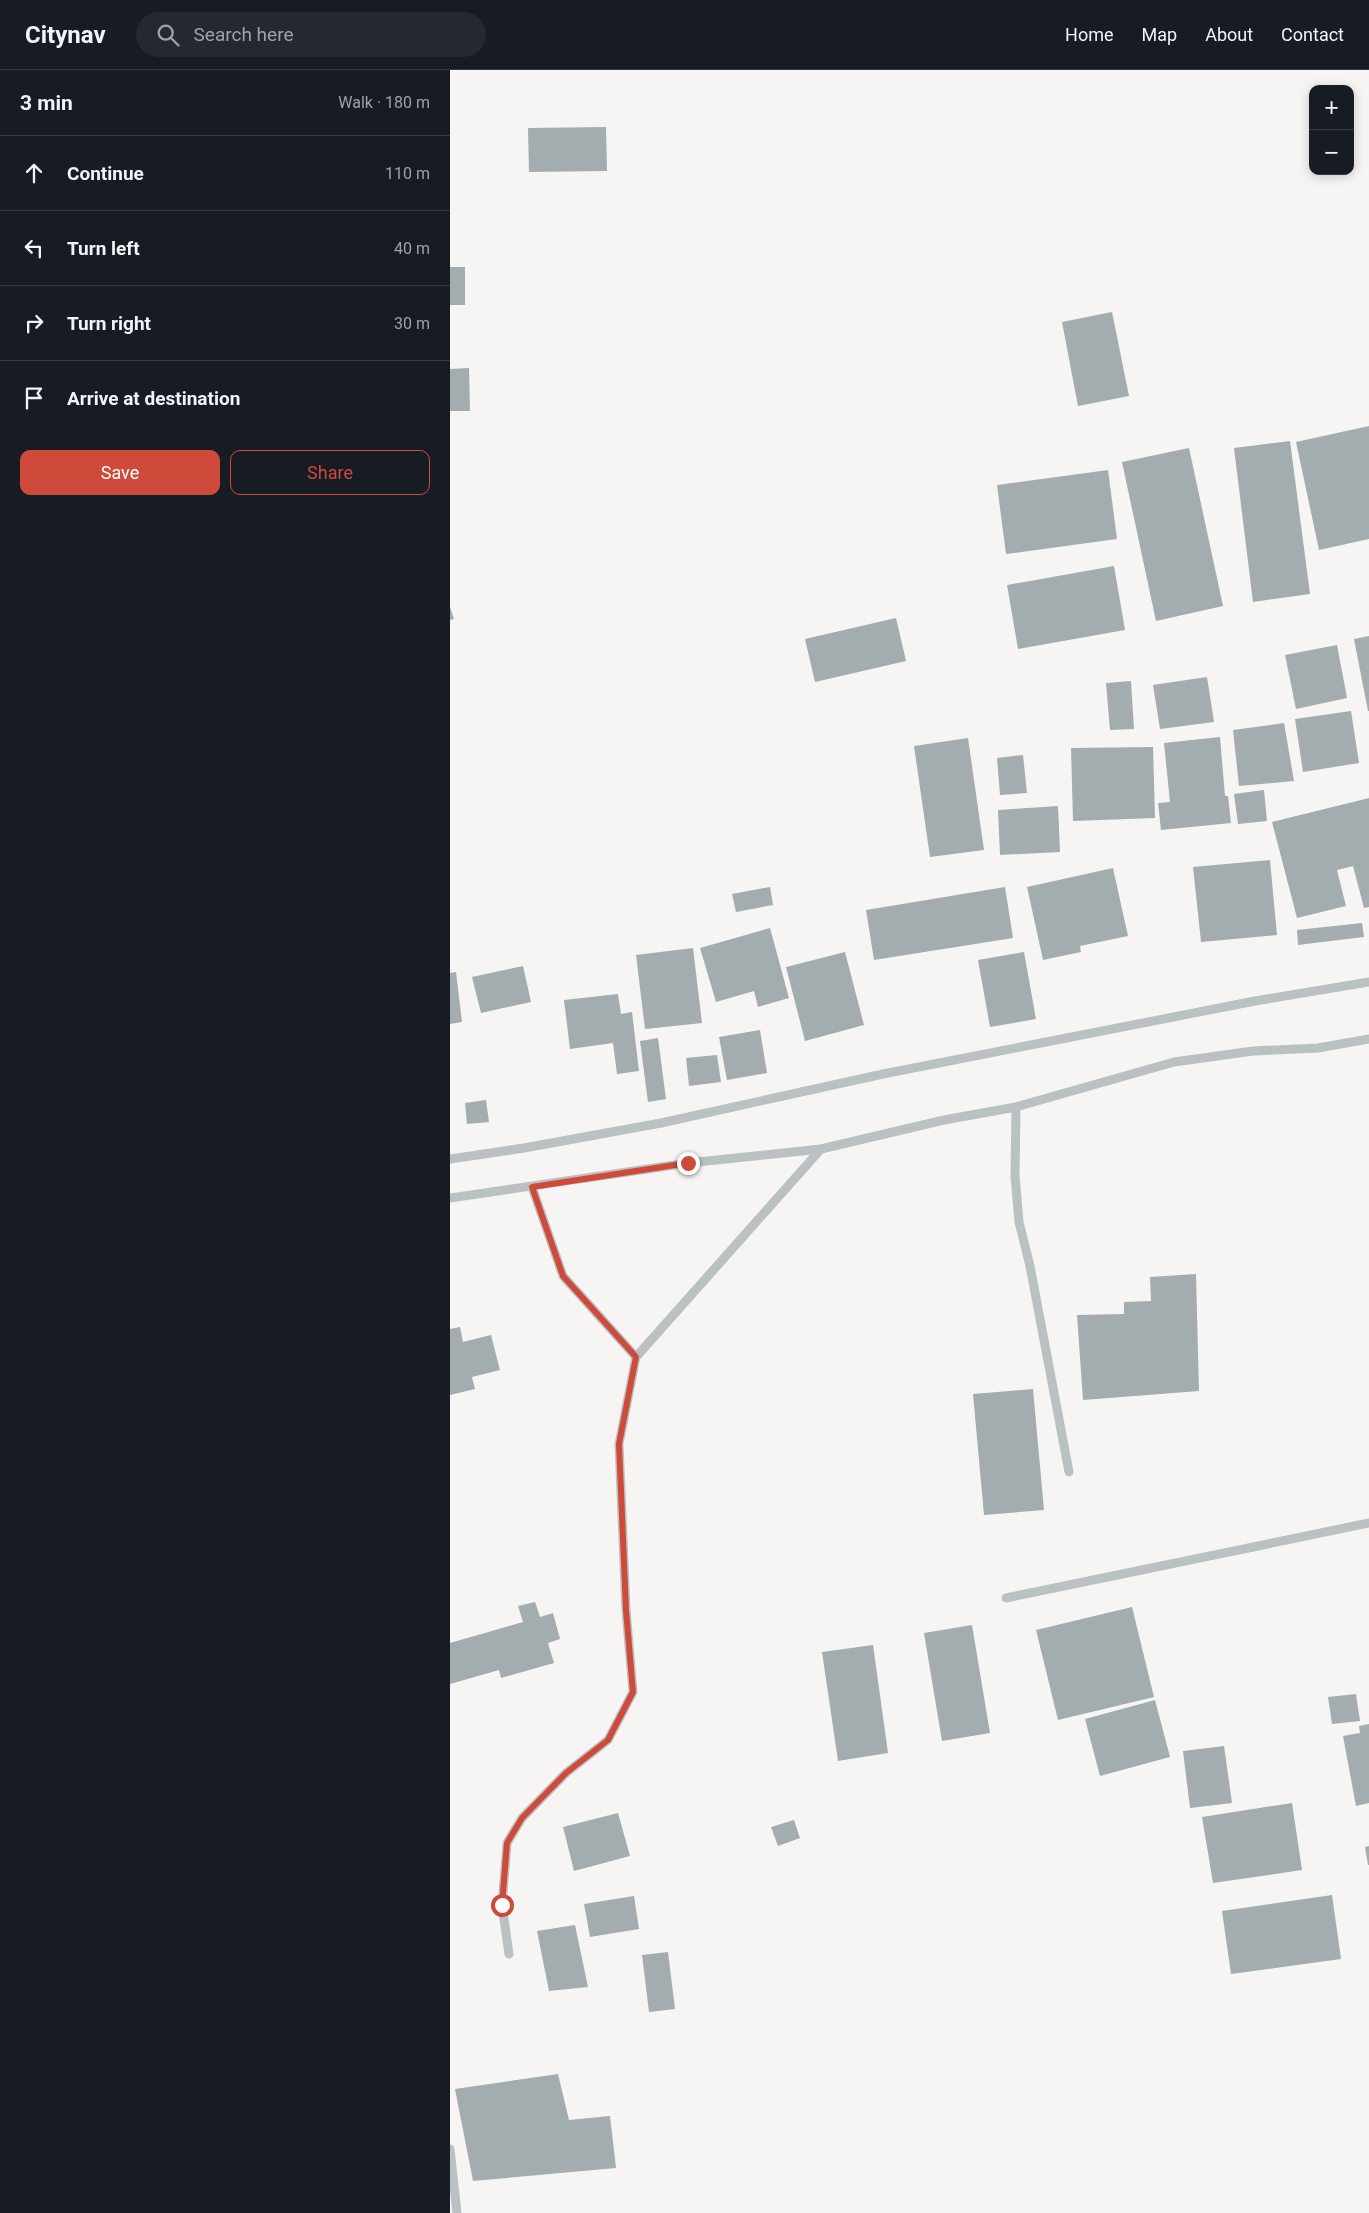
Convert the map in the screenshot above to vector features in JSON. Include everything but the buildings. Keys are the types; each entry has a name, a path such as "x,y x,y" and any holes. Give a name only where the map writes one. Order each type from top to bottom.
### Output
{"street":[{"path":"450,1158 524,1148 651,1125 883,1074 1255,1001 1369,982"},
{"path":"450,1198 688,1163 821,1149 944,1120 1016,1107 1174,1062 1254,1051 1318,1048 1369,1039"},
{"path":"1016,1107 1015,1176 1019,1222 1030,1266 1070,1472"},
{"path":"509,1954 502,1905 507,1843 522,1818 566,1773 608,1740 633,1692 626,1610 619,1444 636,1357 821,1149"},
{"path":"532,1187 563,1276 636,1357"},
{"path":"1006,1598 1369,1523"},
{"path":"450,2149 457,2213"}],"route":[{"path":"502,1905 507,1843 522,1818 566,1773 608,1740 633,1692 626,1610 619,1444 636,1357 563,1276 532,1187 688,1163"}]}
